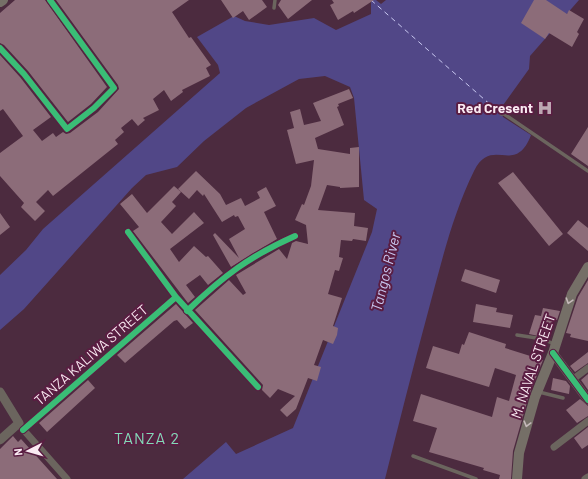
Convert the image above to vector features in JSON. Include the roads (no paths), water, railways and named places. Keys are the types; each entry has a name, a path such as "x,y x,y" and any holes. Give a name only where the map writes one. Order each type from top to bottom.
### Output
{"main road":[{"name":"M. NAVAL STREET","path":"517,479 519,453 535,397 554,349 572,294 588,267"}],"street":[{"path":"0,48 24,74 67,129 94,108 114,88 50,0"},
{"path":"128,232 176,298 258,387"},
{"path":"187,311 215,284 246,260 295,236"},
{"name":"TANZA KALIWA STREET","path":"21,426 176,298"},
{"path":"554,349 572,380 588,400"},
{"path":"572,380 588,368"},
{"path":"0,392 21,426 67,479"},
{"path":"554,447 588,421"},
{"path":"0,440 21,426"}],"lane":[{"path":"274,8 275,0"},
{"path":"501,114 588,171"},
{"path":"517,335 543,339 554,349"},
{"path":"538,392 563,398"},
{"path":"413,456 476,479"}],"water":[{"name":"Tangos River","path":"371,0 376,0 381,4 386,0 579,0 530,56 529,69 501,108 503,117 531,135 525,147 518,153 511,155 488,156 481,161 474,171 459,205 442,258 385,479 183,479 226,442 236,454 293,428 372,232 377,209 364,200 354,98 350,87 325,76 299,79 246,108 204,141 177,167 146,175 132,188 24,309 0,330 0,275 26,250 43,229 220,73 218,65 197,37 234,16 245,21 269,25 314,18 336,30 371,14"}],"place":[{"name":"Red Cresent","path":"545,108"}],"district":[{"name":"TANZA 2","path":"147,438"}]}
